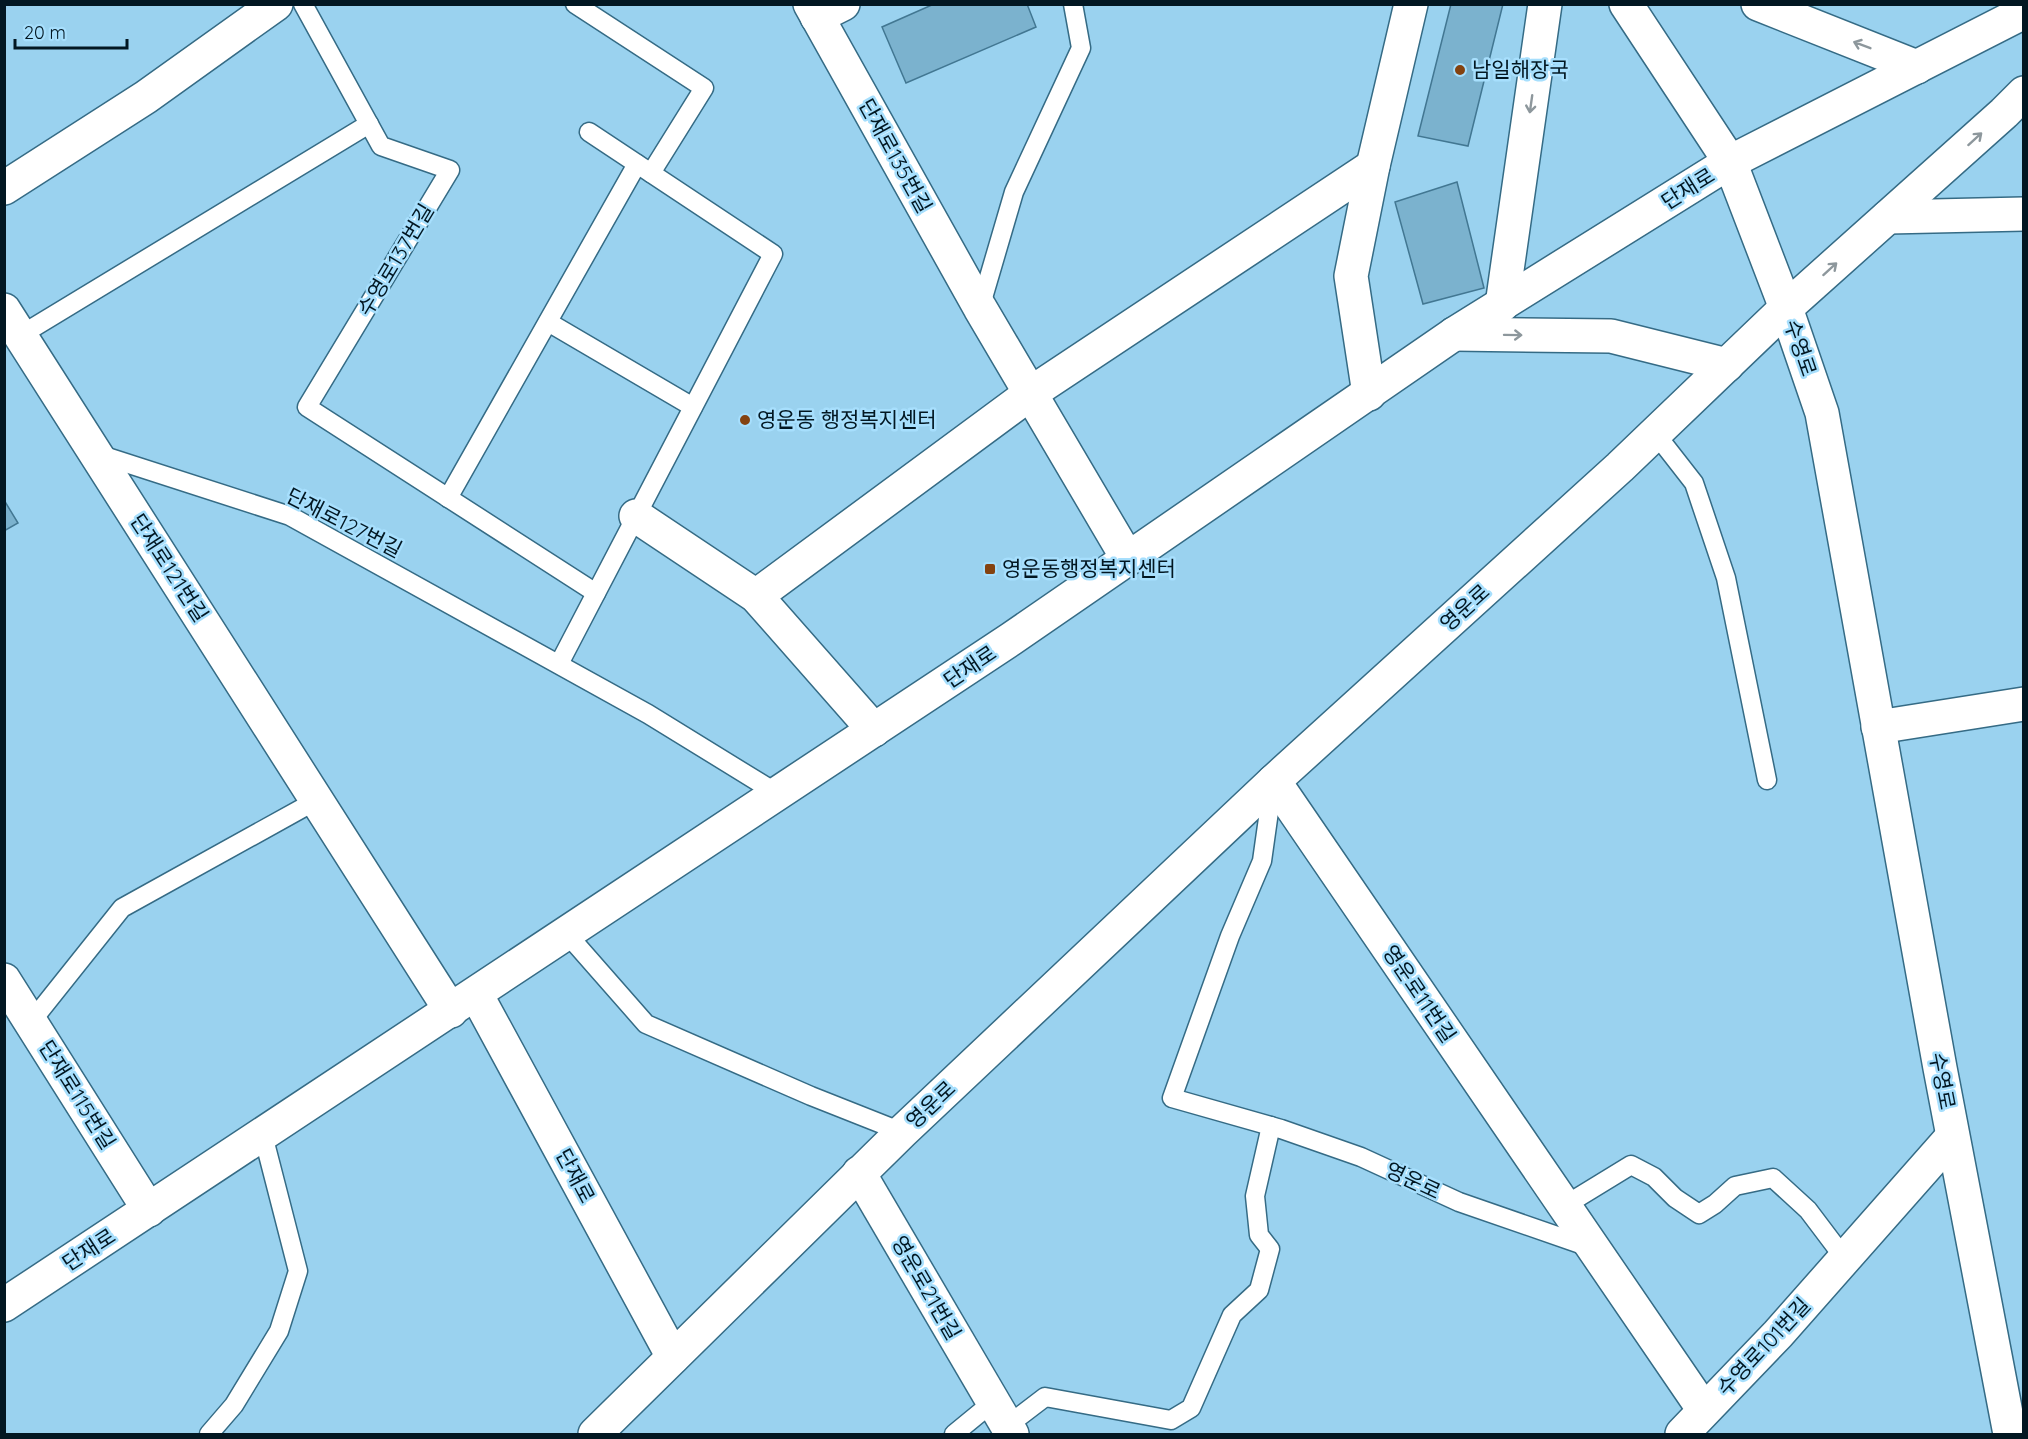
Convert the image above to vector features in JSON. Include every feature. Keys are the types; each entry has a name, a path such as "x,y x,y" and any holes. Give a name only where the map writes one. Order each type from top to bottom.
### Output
{"street":[{"path":"4,188 146,97 276,4"},
{"path":"1369,394 1352,276 1373,166 1411,4"},
{"path":"1502,305 1545,4"},
{"name":"수영로","path":"1626,4 1730,162 1786,308 1822,413 1953,1137 2010,1434"},
{"path":"1758,4 1917,67"},
{"name":"단재로135번길","path":"823,9 980,308 1128,559"},
{"name":"단재로","path":"4,1305 874,730 1128,559 1454,334 1730,162 2024,12"},
{"name":"영운로","path":"595,1434 859,1173 1274,782 1655,433 1786,308 2024,93"},
{"path":"756,596 1031,393 1373,166"},
{"path":"1887,217 2024,214"},
{"name":"단재로121번길","path":"13,322 317,800 464,1002"},
{"path":"1454,334 1611,336 1727,364"},
{"path":"636,516 756,596 874,730"},
{"path":"1878,727 2024,704"},
{"name":"영운로11번길","path":"1274,782 1704,1410"},
{"name":"단재로115번길","path":"4,980 149,1210"},
{"name":"단재로","path":"464,1002 673,1357"},
{"name":"수영로101번길","path":"1682,1434 1778,1334 1953,1137"},
{"name":"영운로21번길","path":"859,1173 1004,1421"}],"lane":[{"name":"수영로137번길","path":"303,4 381,146 450,170 308,407 596,593"},
{"path":"448,498 548,322 644,168 704,88 575,4"},
{"path":"980,308 1014,192 1081,48 1073,4"},
{"name":"단재로121번길","path":"13,322 369,124"},
{"path":"559,664 773,254 589,132"},
{"path":"548,322 693,407"},
{"path":"1655,433 1694,483 1726,578 1767,780"},
{"name":"단재로127번길","path":"95,453 290,516 648,714 778,794"},
{"name":"영운로","path":"1274,782 1262,861 1230,936 1172,1098 1271,1126 1361,1157 1459,1202 1593,1249"},
{"path":"31,1022 122,908 317,800"},
{"path":"567,934 646,1024 811,1096 902,1132"},
{"path":"954,1434 1004,1421 1045,1397 1171,1420 1191,1408 1232,1315 1259,1290 1270,1249 1259,1235 1255,1196 1271,1126"},
{"path":"209,1434 234,1405 279,1331 298,1271 263,1135"},
{"path":"1564,1206 1632,1165 1654,1177 1675,1198 1699,1214 1715,1204 1735,1186 1773,1178 1808,1210 1845,1259"}],"building":[{"path":"934,4 1027,4 1036,27 906,83 882,27"},
{"name":"남일해장국","path":"1451,4 1503,4 1468,146 1418,136"},
{"path":"1457,182 1484,288 1423,304 1395,202"},
{"path":"4,500 18,523 4,531"}],"place":[{"name":"남일해장국","path":"1460,70"},
{"name":"영운동 행정복지센터","path":"745,420"},
{"name":"영운동행정복지센터","path":"990,569"}]}
